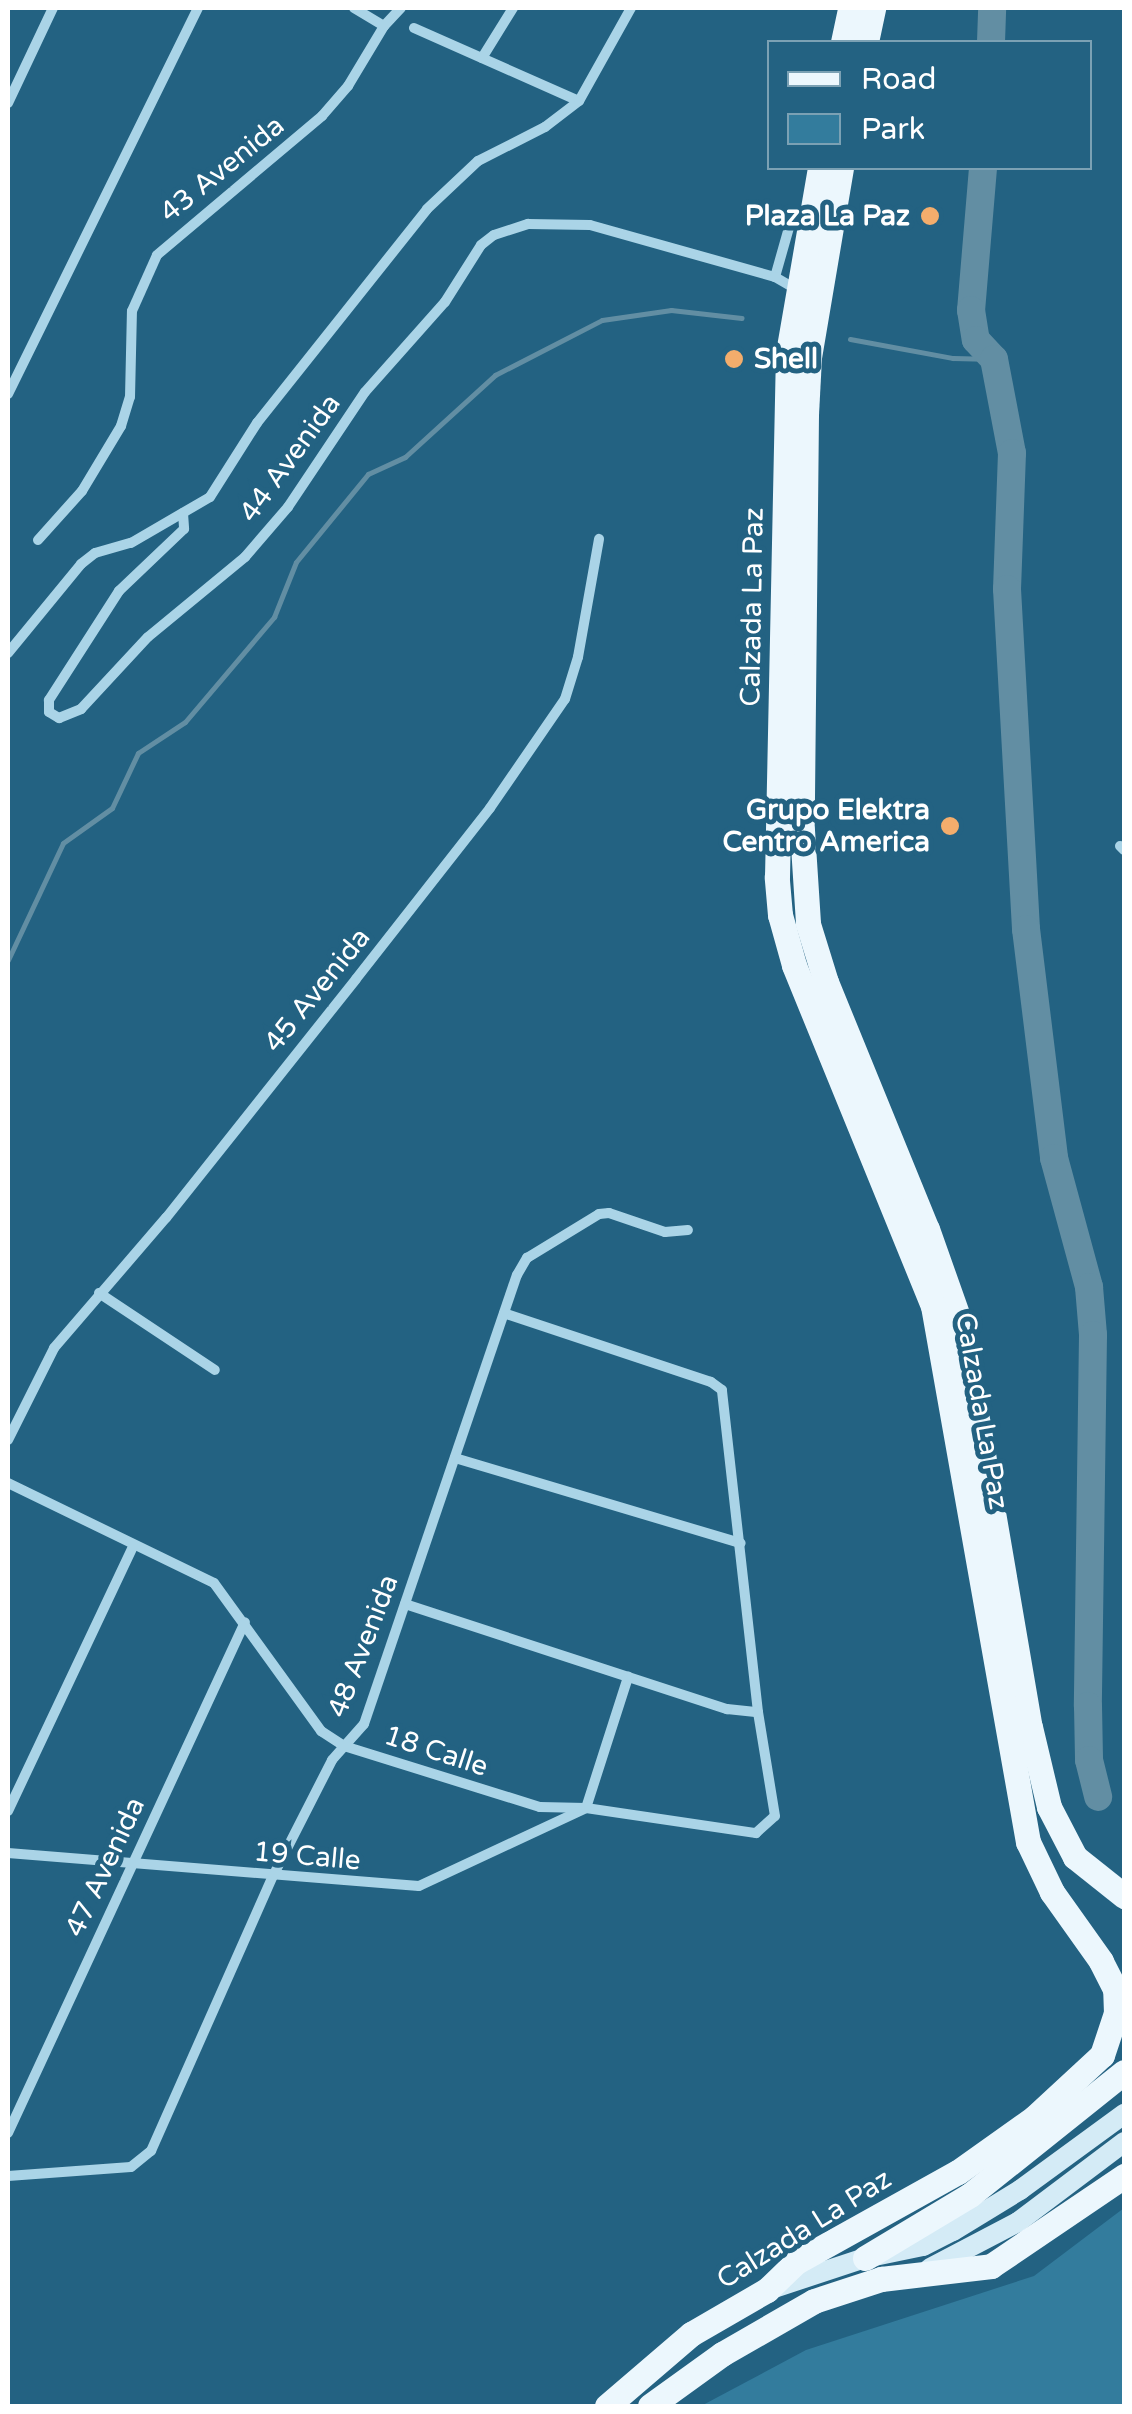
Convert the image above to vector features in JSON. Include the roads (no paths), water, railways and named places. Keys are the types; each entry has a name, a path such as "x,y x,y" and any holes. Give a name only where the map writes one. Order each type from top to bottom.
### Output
{"main road":[{"path":"844,40 850,8"},
{"path":"866,40 873,8"},
{"name":"Calzada La Paz","path":"607,2406 692,2334 767,2290 796,2262 958,2172 1034,2116 1102,2055 1116,2013 1114,1989 1101,1960 1052,1892 1028,1842 936,1318 794,965 780,915 786,283 819,170"},
{"name":"Calzada La Paz","path":"841,170 808,357 802,830 808,924 826,982 926,1229 960,1325 1030,1728 1049,1807 1075,1857 1124,1896"},
{"path":"1049,1807 1049,1842 1063,1865 1079,1885 1124,1915"},
{"path":"865,2258 977,2190 1124,2072"},
{"path":"767,2290 865,2258 923,2246 1020,2190 1124,2114"},
{"path":"650,2406 722,2354 814,2301 904,2276 987,2242 1124,2142"},
{"path":"904,2276 991,2266 1124,2176"}],"street":[{"path":"8,103 53,8"},
{"path":"8,394 198,8"},
{"path":"354,8 384,26"},
{"name":"43 Avenida","path":"38,540 82,491 121,426 130,397 132,311 157,255 322,116 348,86 384,26 401,8"},
{"path":"482,58 513,8"},
{"name":"44 Avenida","path":"8,654 81,564 95,553 131,542 210,496 268,408 427,210 478,161 544,127 579,101 631,8"},
{"path":"414,28 579,101"},
{"name":"44 Avenida","path":"183,513 184,528 119,591 49,700 49,712 58,718 81,708 148,637 244,557 288,507 365,392 444,302 481,245 494,234 528,224 590,225 786,283"},
{"path":"786,283 790,224"},
{"name":"45 Avenida","path":"8,1440 43,1365 99,1293 166,1218 480,822 565,699 578,657 598,539"},
{"name":"48 Avenida","path":"8,2176 142,2162 151,2151 273,1876 332,1760 364,1724 504,1314 527,1258 599,1214 609,1213 666,1232 688,1230"},
{"path":"99,1293 215,1370"},
{"path":"405,1604 726,1709 758,1712 741,1544 718,1386 504,1314"},
{"path":"455,1458 741,1544"},
{"name":"18 Calle","path":"8,1484 214,1583 321,1731 344,1746 540,1808 586,1808 756,1833 775,1816 758,1712"},
{"path":"8,1810 133,1546"},
{"name":"47 Avenida","path":"8,2132 245,1622"},
{"path":"586,1808 628,1677"},
{"name":"19 Calle","path":"8,1853 419,1886 586,1808"}],"waterway":[{"path":"991,40 992,8"},
{"path":"983,170 971,310 976,340 994,359 1012,453 1007,589 1026,929 1054,1158 1089,1287 1093,1335 1088,1706 1089,1760 1098,1797"},
{"path":"8,960 63,843 112,808 138,753 185,722 274,617 296,562 368,474 405,457 495,375 602,320 671,310 742,318"},
{"path":"850,339 953,358 994,359"}],"place":[{"name":"Plaza La Paz","path":"930,216"},
{"name":"Shell","path":"734,359"},
{"name":"Grupo Elektra Centro America","path":"950,826"}]}
